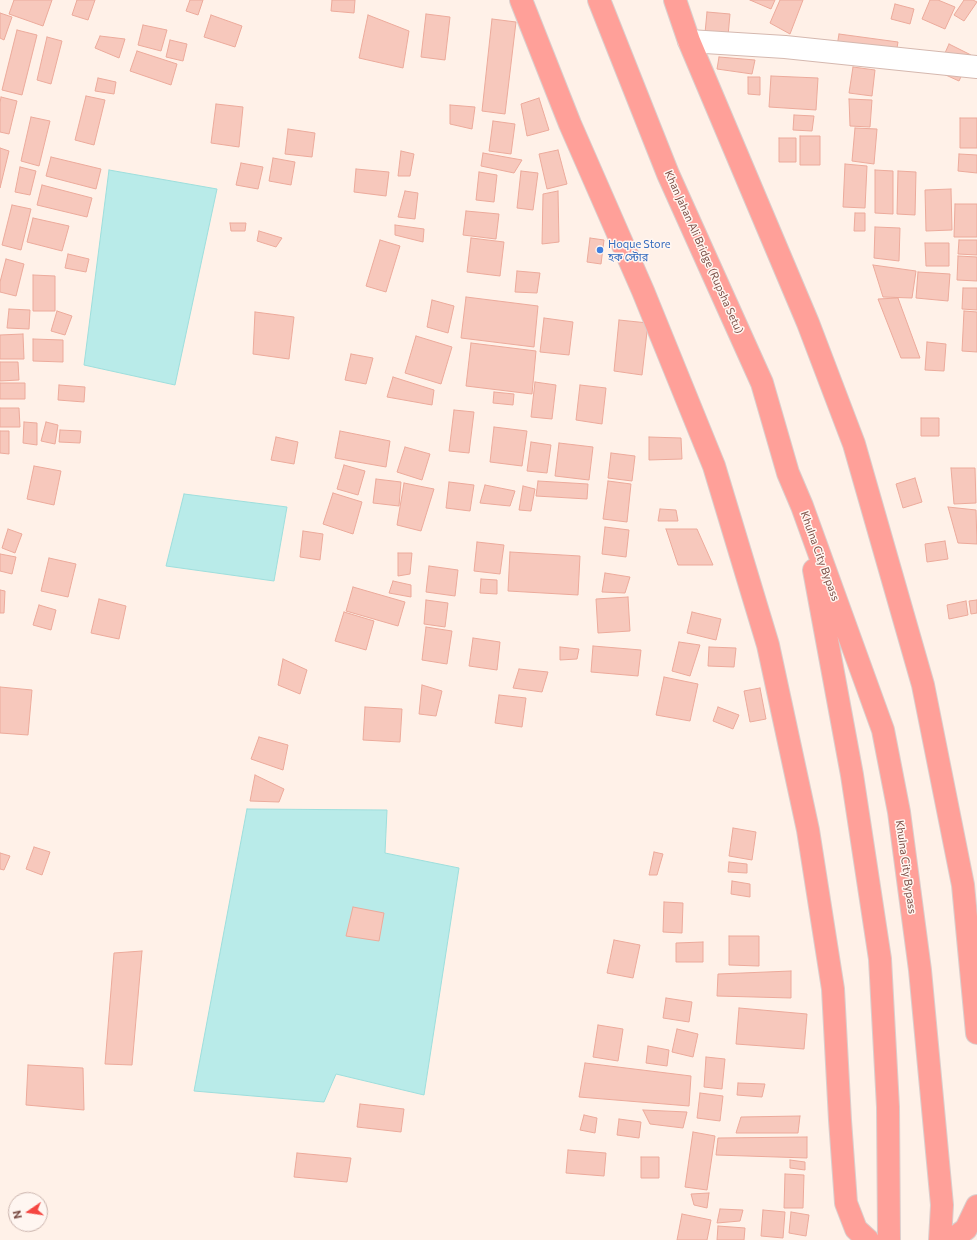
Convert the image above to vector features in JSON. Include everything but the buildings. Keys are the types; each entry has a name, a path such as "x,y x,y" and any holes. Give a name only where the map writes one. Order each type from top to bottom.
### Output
{"highway":[{"path":"520,0 570,124 643,291 714,466 768,645 808,830 833,989 846,1203 856,1229 868,1240"},
{"name":"Khan Jahan Ali Bridge (Rupsha Setu)","path":"599,0 668,174 762,382 788,473 802,506"},
{"path":"675,0 689,41 808,323 854,444 923,685 963,885 977,1033"},
{"name":"Khulna City Bypass","path":"802,506 852,775 880,959 888,1107 889,1240"},
{"name":"Khulna City Bypass","path":"802,506 883,730 899,812 921,978 942,1205 940,1240"},
{"path":"952,1240 966,1229 977,1206"}],"street":[{"path":"689,41 785,47 977,68"}],"water":[{"path":"109,170 217,189 175,385 84,365"},
{"path":"184,494 287,507 274,581 166,566"},
{"path":"247,809 387,810 385,853 459,868 424,1095 336,1074 324,1102 194,1091"}],"place":[{"name":"Hoque Store হক স্টোর","path":"600,250"}]}
